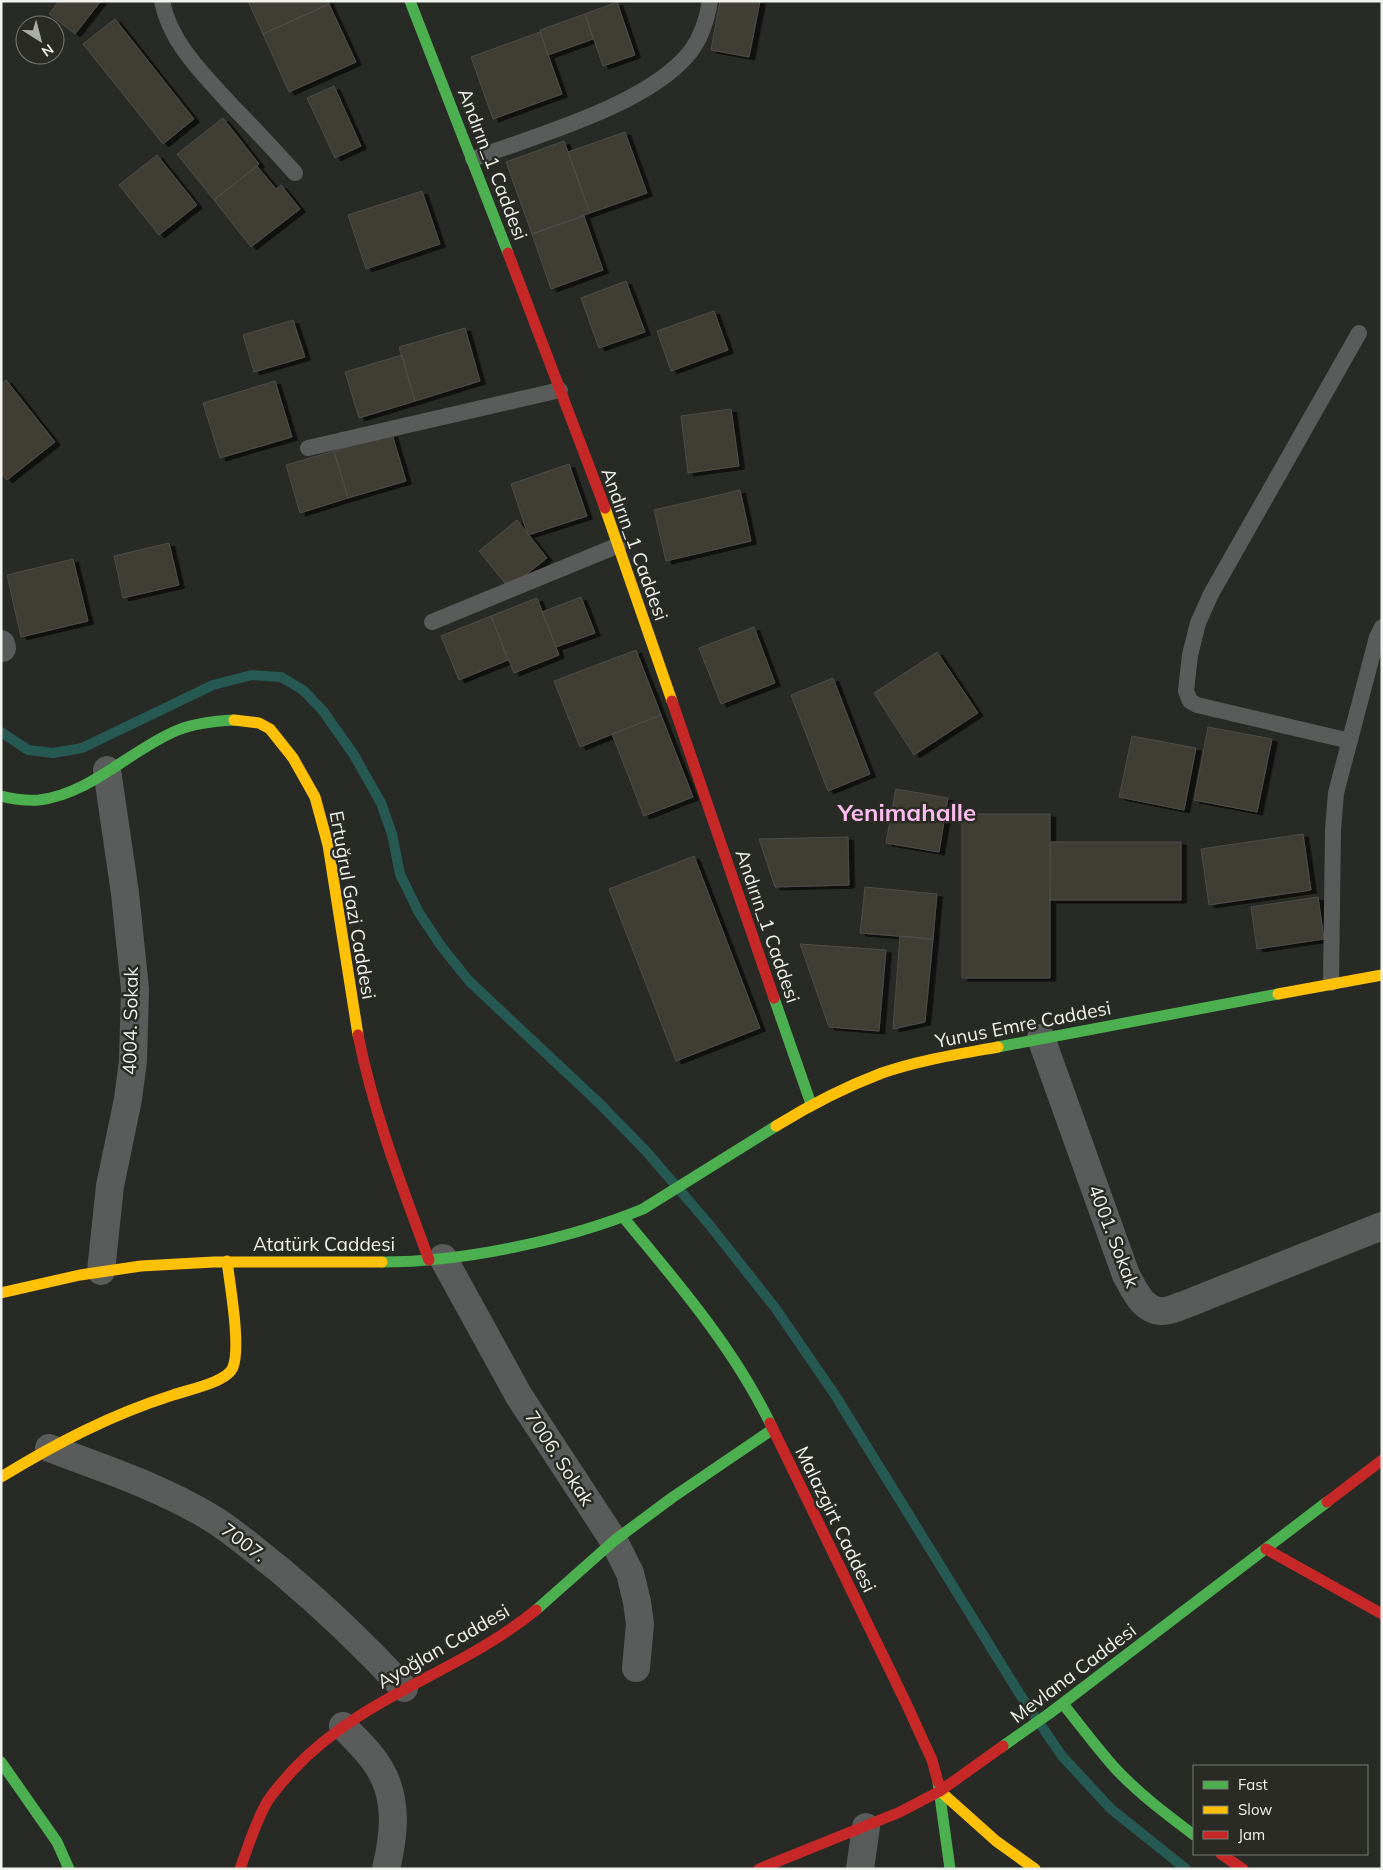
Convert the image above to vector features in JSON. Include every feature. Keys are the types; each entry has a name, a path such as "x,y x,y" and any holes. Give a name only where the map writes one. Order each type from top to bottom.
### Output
{"street":[{"name":"Andırın_1 Caddesi","path":"410,1 473,159 619,545 811,1104"},
{"name":"Ertuğrul Gazi Caddesi","path":"1,796 17,799 42,799 70,790 153,742 178,730 210,722 241,720 265,725 280,740 301,769 316,798 325,834 357,1029 368,1080 381,1128 436,1259"},
{"name":"4004. Sokak","path":"101,1271 110,1186 133,1061 135,989 125,892 107,770"},
{"name":"Yunus Emre Caddesi","path":"642,1209 811,1104 883,1073 914,1064 1041,1038 1382,975"},
{"name":"4001. Sokak","path":"1041,1038 1126,1275 1138,1298 1149,1308 1161,1311 1184,1305 1382,1226"},
{"name":"Atatürk Caddesi","path":"1,1294 39,1283 101,1271 160,1264 371,1262 436,1259 504,1248 582,1230 623,1218 642,1209"},
{"name":"Malazgirt Caddesi","path":"623,1218 691,1299 730,1353 760,1402 932,1760 940,1791 950,1869"},
{"name":"7006. Sokak","path":"436,1259 519,1396 614,1541 630,1573 640,1624 636,1668"},
{"path":"1,1477 49,1448 94,1425 136,1407 222,1379 233,1369 237,1351 227,1262"},
{"name":"Ayoğlan Caddesi","path":"240,1869 254,1829 268,1801 294,1768 323,1741 360,1714 404,1688 494,1640 524,1619 614,1541 773,1429"},
{"name":"7007.","path":"49,1448 172,1497 213,1520 249,1545 312,1597 372,1653 404,1688"},
{"name":"Mevlana Caddesi","path":"759,1869 866,1827 940,1791 1063,1704 1382,1460"},
{"path":"1266,1549 1382,1614"},
{"path":"1063,1704 1104,1756 1122,1775 1150,1801 1193,1835"},
{"path":"343,1726 381,1770 389,1793 394,1819 392,1844 386,1869"},
{"path":"1,1762 57,1842 69,1869"},
{"path":"940,1791 996,1841 1035,1869"},
{"path":"860,1869 866,1827"},
{"path":"1222,1855 1243,1869"}],"lane":[{"path":"162,1 164,15 176,38 206,77 295,172"},
{"path":"473,159 600,112 637,94 675,67 690,51 700,35 710,1"},
{"path":"1350,741 1197,705 1190,701 1186,691 1193,640 1198,623 1211,594 1359,333"},
{"path":"308,448 560,390"},
{"path":"432,622 619,545"},
{"path":"1331,983 1333,830 1336,793 1382,627"}],"building":[{"path":"59,1 101,1 75,34 65,26 65,15 49,14"},
{"path":"248,1 328,1 329,4 263,34"},
{"path":"720,1 760,1 749,57 711,50"},
{"path":"617,2 635,55 603,66 585,14"},
{"path":"329,4 356,62 289,92 263,34"},
{"path":"585,14 593,39 548,55 540,30"},
{"path":"115,19 194,119 163,144 83,44"},
{"path":"540,32 562,94 493,119 471,57"},
{"path":"334,86 361,146 335,158 307,98"},
{"path":"223,118 259,164 214,200 177,154"},
{"path":"625,132 647,193 590,213 568,152"},
{"path":"564,141 590,213 532,234 506,162"},
{"path":"157,155 197,205 159,235 119,185"},
{"path":"257,166 276,189 281,185 300,209 251,247 214,200"},
{"path":"422,191 440,244 366,269 348,215"},
{"path":"584,216 603,270 551,289 532,234"},
{"path":"626,281 645,332 599,348 581,298"},
{"path":"714,311 728,350 671,371 657,331"},
{"path":"293,320 305,357 254,372 243,335"},
{"path":"465,328 480,381 415,401 399,347"},
{"path":"402,355 415,401 359,418 345,372"},
{"path":"6,380 55,442 7,480 1,473 1,384"},
{"path":"275,381 292,437 220,458 203,403"},
{"path":"731,409 739,466 688,473 681,416"},
{"path":"392,434 406,481 348,498 334,451"},
{"path":"334,451 348,498 300,513 286,465"},
{"path":"569,464 587,516 528,535 511,484"},
{"path":"740,490 751,541 666,561 654,510"},
{"path":"517,520 547,558 509,588 479,551"},
{"path":"169,543 179,585 123,598 114,556"},
{"path":"73,559 88,621 21,637 7,575"},
{"path":"581,597 595,633 556,647 542,612"},
{"path":"537,598 559,655 514,673 491,616"},
{"path":"491,616 508,660 459,680 441,636"},
{"path":"754,627 775,683 721,704 699,648"},
{"path":"636,650 661,715 580,747 554,681"},
{"path":"937,652 978,713 914,755 874,693"},
{"path":"833,678 870,774 828,791 791,695"},
{"path":"661,715 693,797 644,816 612,734"},
{"path":"1208,727 1272,739 1257,812 1194,800"},
{"path":"1132,736 1196,748 1184,810 1119,797"},
{"path":"896,789 948,798 939,852 886,843"},
{"path":"962,814 1050,814 1050,978 962,978"},
{"path":"1303,834 1311,890 1209,905 1201,849"},
{"path":"848,837 849,885 775,887 759,839"},
{"path":"1051,842 1181,842 1181,900 1050,900"},
{"path":"694,856 760,1028 676,1061 609,889"},
{"path":"865,887 937,894 933,939 860,933"},
{"path":"1318,897 1324,939 1257,949 1251,907"},
{"path":"900,936 933,939 925,1022 893,1029"},
{"path":"800,944 886,950 879,1031 829,1027"}],"waterway":[{"path":"1,732 28,750 53,753 82,748 213,685 252,675 281,677 303,690 323,711 354,755 381,803 392,834 400,874 419,913 441,946 469,981 599,1103 645,1150 708,1223 776,1309 835,1395 1019,1693 1062,1756 1111,1809 1186,1869"}],"traffic: fast":[{"path":"410,1 508,253"},
{"path":"1,796 20,800 39,800 58,796 93,780 144,748 178,730 206,723 234,720"},
{"path":"998,1047 1278,994"},
{"path":"774,998 811,1104"},
{"path":"382,1262 447,1258 515,1247 613,1220 643,1209 776,1126"},
{"path":"623,1217 703,1316 739,1368 770,1423"},
{"path":"536,1610 615,1540 673,1497 773,1429"},
{"path":"1003,1746 1050,1713 1327,1502"},
{"path":"1063,1704 1123,1777 1152,1803 1193,1834"},
{"path":"1,1762 57,1842 69,1869"},
{"path":"938,1782 950,1869"}],"traffic: slow":[{"path":"605,508 672,701"},
{"path":"234,720 259,723 270,729 293,758 315,797 328,845 358,1035"},
{"path":"1278,994 1382,975"},
{"path":"776,1126 828,1097 896,1068 998,1047"},
{"path":"1,1477 63,1441 127,1411 206,1385 230,1372 233,1367 236,1345 227,1261"},
{"path":"1,1293 80,1275 141,1266 214,1262 382,1262"},
{"path":"940,1791 996,1841 1035,1869"}],"traffic: jam":[{"path":"508,253 605,508"},
{"path":"672,701 774,998"},
{"path":"358,1035 380,1121 429,1260"},
{"path":"770,1423 906,1703 932,1760 938,1782"},
{"path":"1327,1502 1382,1460"},
{"path":"1266,1549 1382,1614"},
{"path":"240,1869 255,1827 267,1802 293,1770 320,1744 380,1703 475,1651 506,1632 536,1610"},
{"path":"759,1869 900,1812 940,1791 1003,1746"},
{"path":"1222,1855 1243,1869"}],"district":[{"name":"Yenimahalle","path":"907,812"}]}
